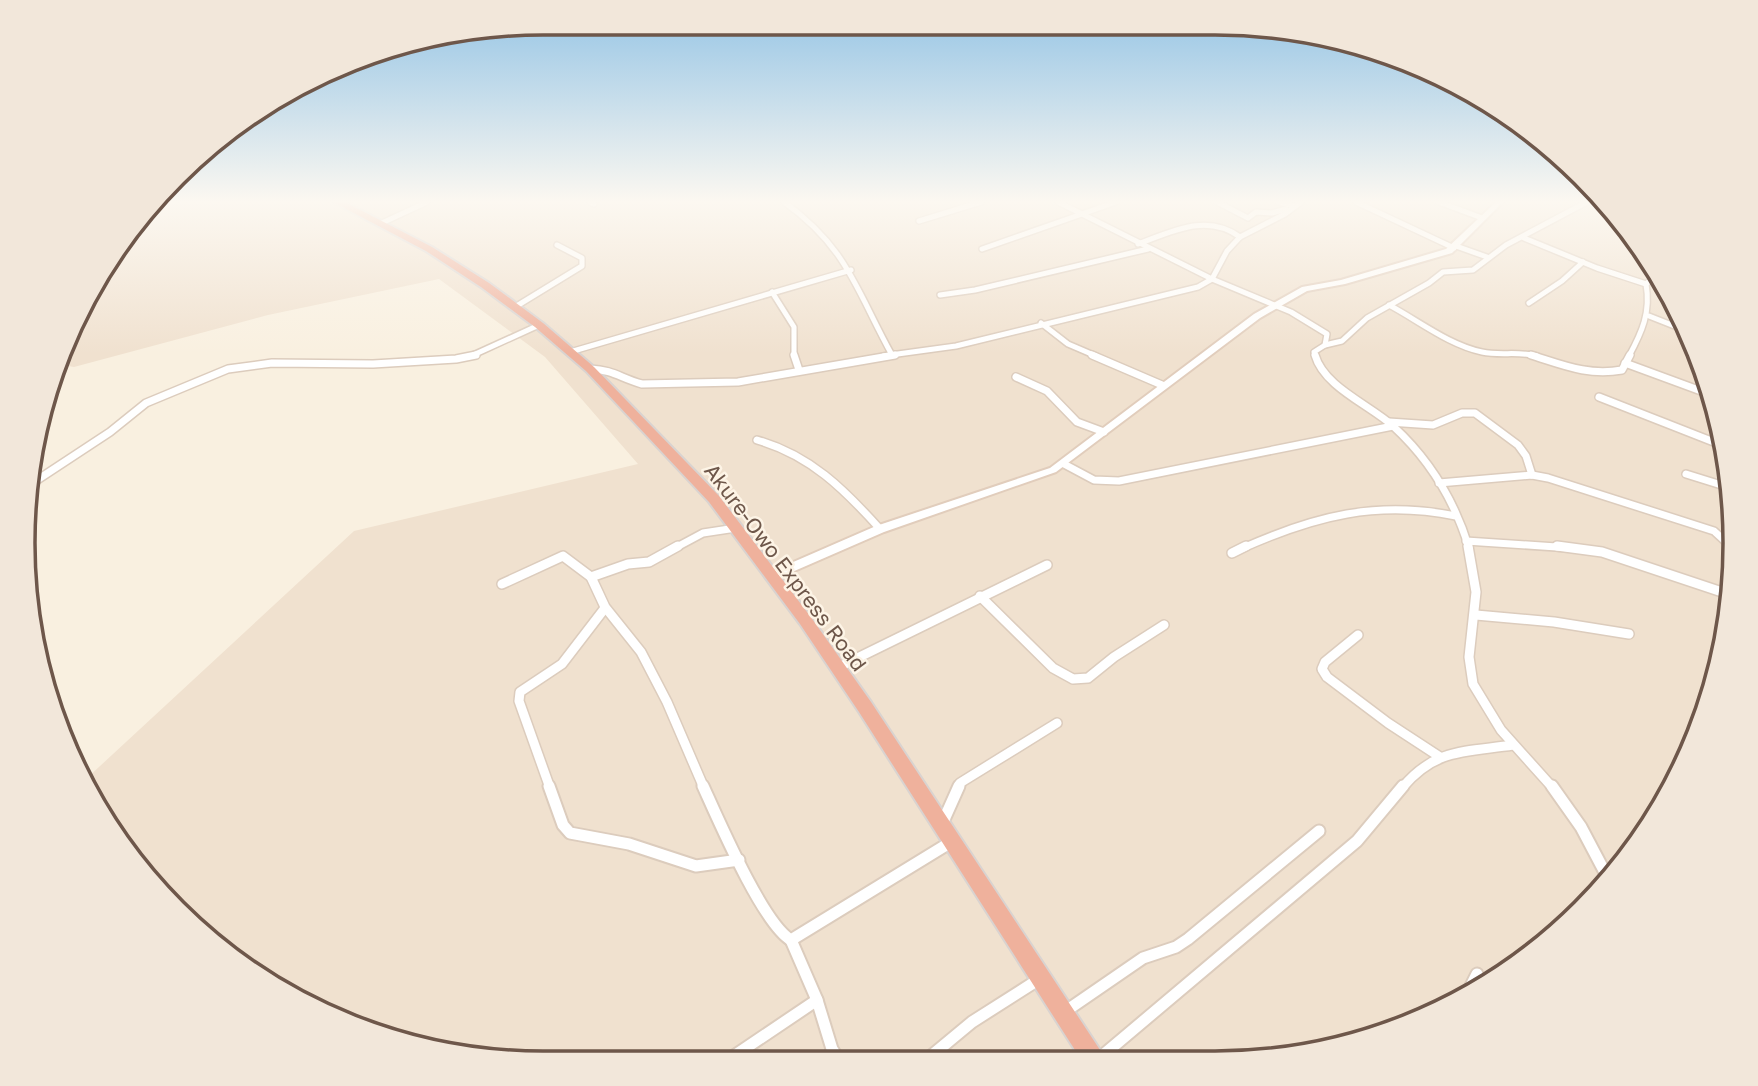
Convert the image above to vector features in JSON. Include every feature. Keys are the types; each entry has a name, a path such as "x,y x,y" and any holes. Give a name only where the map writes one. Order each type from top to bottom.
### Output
{"highway":[{"name":"Akure-Owo Express Road","path":"434,253 540,325 590,369 714,499 837,668 1088,1051"}],"street":[{"path":"515,307 584,263 582,258 572,253"},
{"path":"840,253 892,355"},
{"path":"940,295 975,290 1132,253"},
{"path":"1156,253 1292,312 1325,332 1328,337 1325,345"},
{"path":"590,369 612,370 628,380 642,384 738,382 956,346 1041,323 1182,292 1212,279 1226,253"},
{"path":"772,576 880,529 1064,464 1162,385 1273,306 1305,289 1342,282 1437,253"},
{"path":"1473,253 1487,257"},
{"path":"1495,253 1473,270 1443,272 1429,283 1367,317 1342,341 1325,345 1314,352 1318,366 1391,424 1428,466 1439,483 1466,541 1477,592 1470,658 1472,682 1484,708 1513,745 1561,797 1605,868"},
{"path":"1561,253 1646,284"},
{"path":"1529,303 1562,281 1583,262"},
{"path":"570,352 851,270"},
{"path":"1646,284 1650,281"},
{"path":"1390,305 1482,352 1522,352 1598,375 1622,370 1649,316 1650,297 1646,284"},
{"path":"772,292 794,327 794,357 799,370"},
{"path":"1649,316 1674,326"},
{"path":"1041,323 1068,344 1162,385"},
{"path":"39,479 101,438 146,403 228,369 272,363 373,364 456,359 472,356 540,325"},
{"path":"1625,363 1699,390"},
{"path":"1016,377 1050,392 1063,410 1083,427 1104,432"},
{"path":"1599,397 1712,441"},
{"path":"1064,464 1094,480 1119,481 1404,421 1434,425 1447,417 1475,413 1518,445 1526,456 1532,475"},
{"path":"757,440 798,453 856,499 880,529"},
{"path":"1685,474 1720,485"},
{"path":"1439,483 1532,475 1714,531 1723,539"},
{"path":"1232,553 1278,533 1331,516 1399,508 1456,516"},
{"path":"591,577 628,564 649,562 665,556 703,533 736,528"},
{"path":"1466,541 1570,547 1602,552 1721,592"},
{"path":"502,584 559,556 563,556 591,577 593,587 605,608 641,653 660,688 739,860 782,935 791,940 817,1000 833,1051"},
{"path":"837,668 1047,565"},
{"path":"981,596 1053,668 1073,679 1088,678 1114,657 1164,625"},
{"path":"605,608 562,664 520,692 519,701 563,825 570,833 629,844 696,866 739,860"},
{"path":"1476,615 1554,622 1629,635"},
{"path":"1358,635 1325,662 1322,668 1327,677 1378,716 1440,757"},
{"path":"941,827 960,783 1057,723"},
{"path":"1107,1051 1361,838 1398,792 1440,757 1513,745"},
{"path":"1063,1013 1143,958 1176,947 1188,939 1319,831"},
{"path":"791,940 951,842"},
{"path":"1473,980 1476,974"},
{"path":"937,1051 972,1022 1041,978"},
{"path":"741,1051 817,1000"}],"shaded area":[{"path":"127,253 1631,253 1671,318 1706,412 1719,477 1722,510 1719,609 1706,674 1671,768 1637,825 1597,878 1550,925 1497,965 1440,999 1378,1024 1346,1034 1281,1047 1215,1051 543,1051 477,1047 412,1034 349,1012 289,983 234,946 208,925 161,878 121,825 91,775 354,531 638,464 545,357 439,279 268,315 74,367 67,366 87,318"}]}
